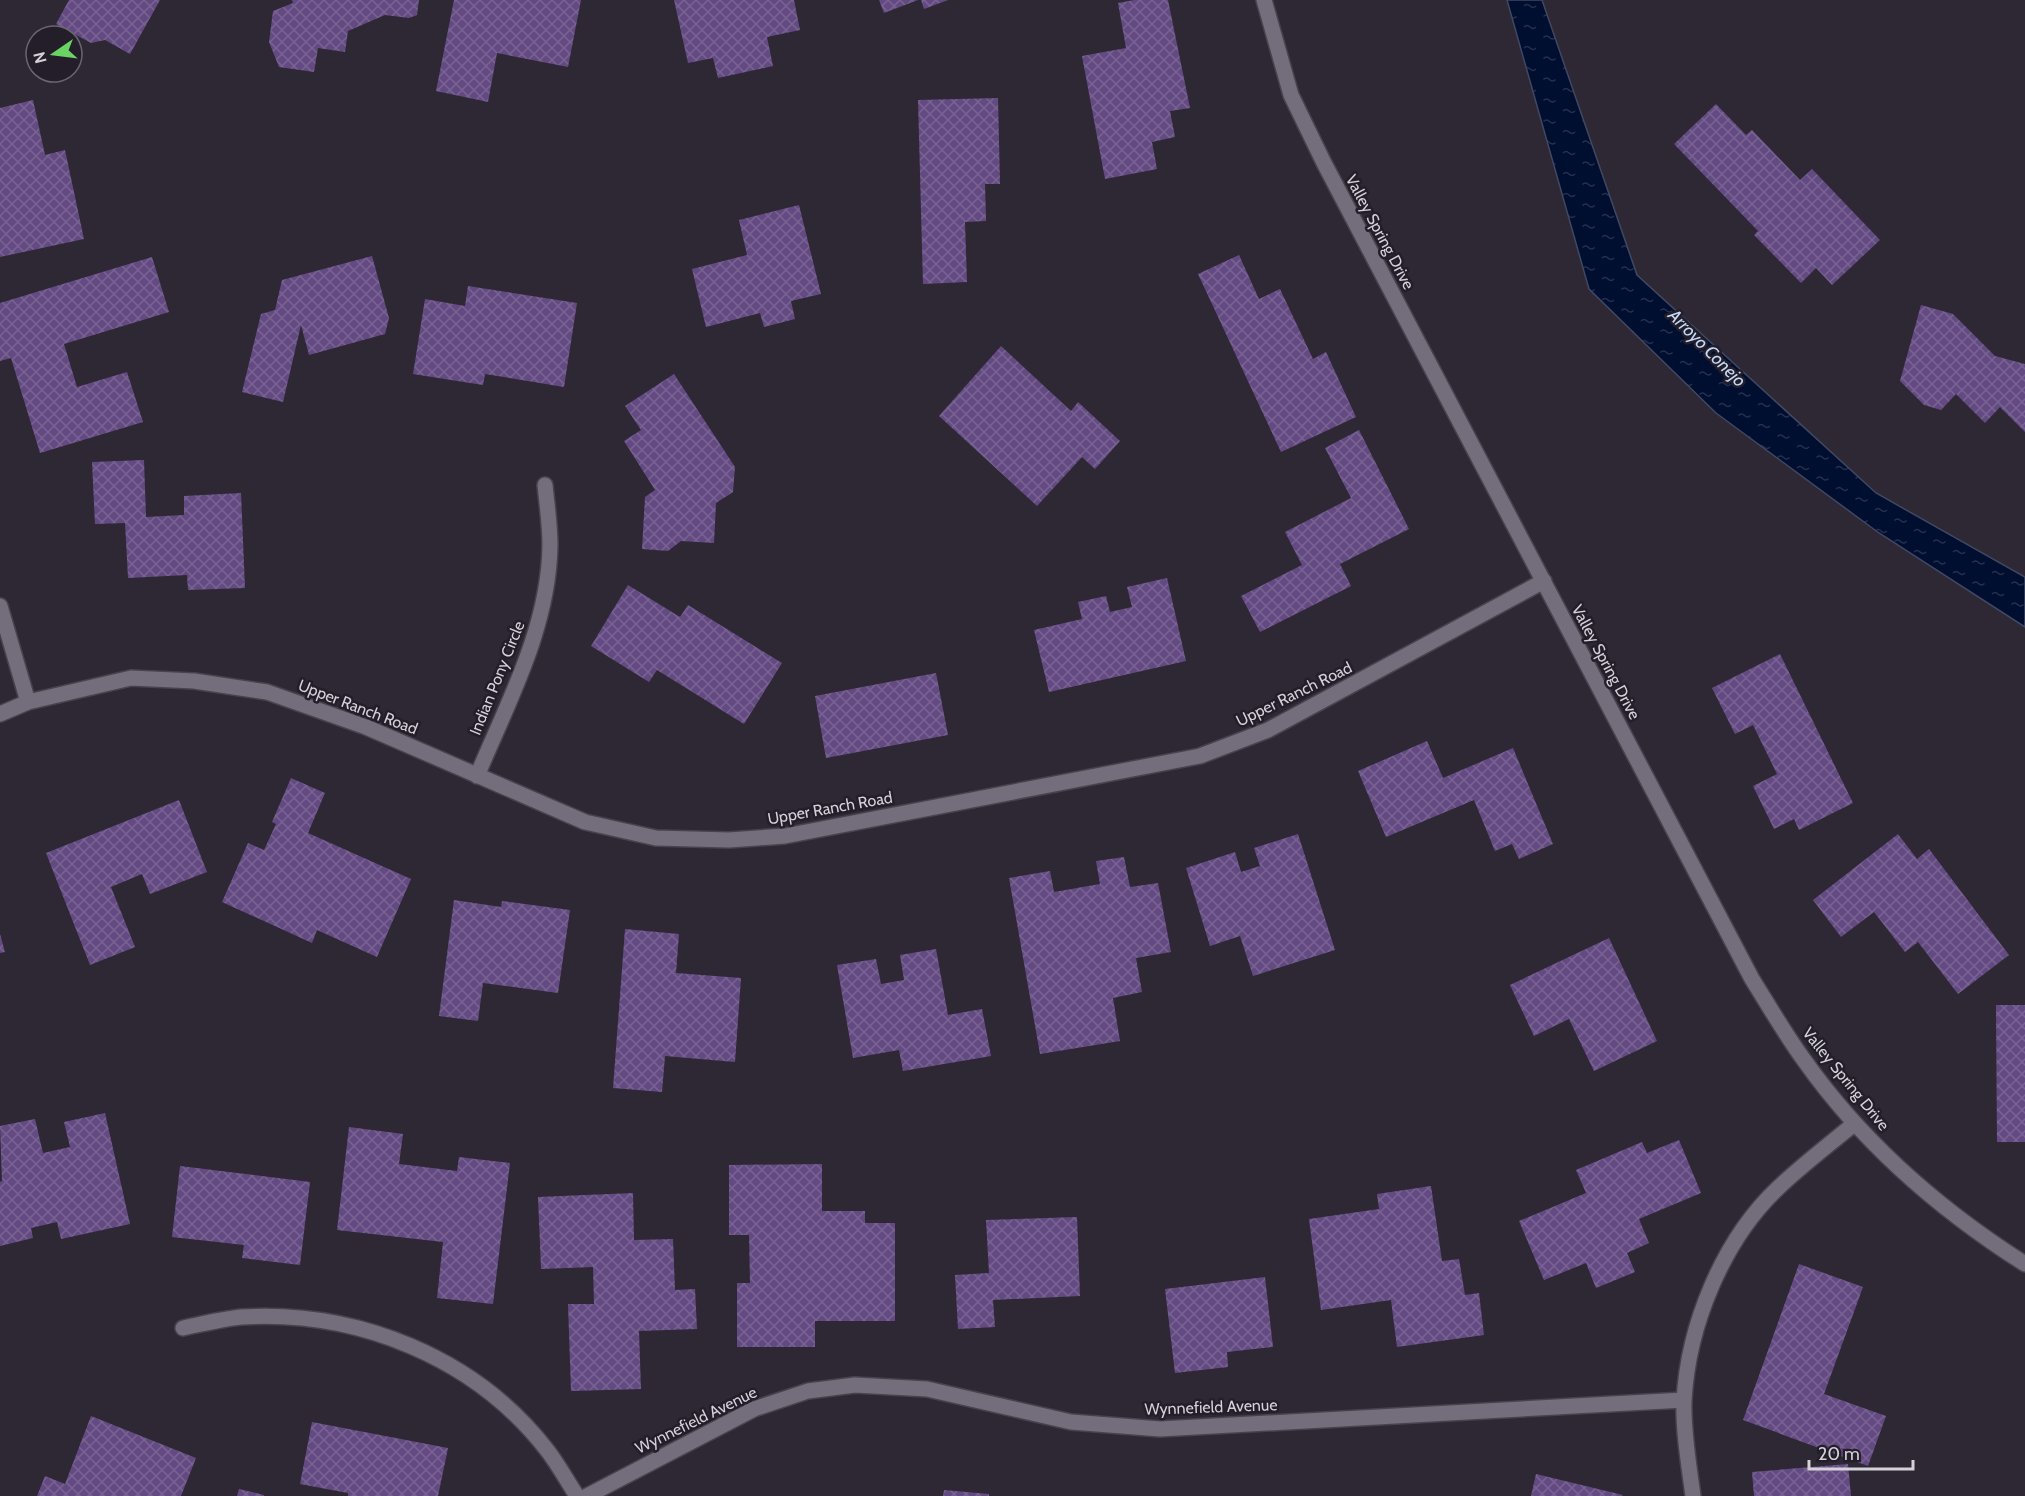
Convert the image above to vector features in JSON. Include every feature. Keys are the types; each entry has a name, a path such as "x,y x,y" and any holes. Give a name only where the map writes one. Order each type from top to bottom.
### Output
{"street":[{"name":"Valley Spring Drive","path":"1264,0 1296,105 1752,979 1804,1061 1855,1123 1917,1185 1981,1236 2025,1264"},
{"name":"Indian Pony Circle","path":"477,776 530,651 542,610 550,545 545,485"},
{"name":"Upper Ranch Road","path":"0,714 28,702 130,678 194,681 267,692 366,727 585,822 656,838 729,840 786,836 1200,756 1268,730 1544,581"},
{"path":"0,606 28,702"},
{"path":"1693,1496 1686,1447 1684,1400 1698,1317 1731,1246 1777,1189 1855,1123"},
{"path":"183,1328 239,1317 294,1317 351,1325 403,1341 452,1366 503,1403 547,1450 577,1496"},
{"name":"Wynnefield Avenue","path":"587,1496 754,1409 808,1391 855,1385 927,1389 1071,1422 1160,1430 1684,1400"}],"water":[{"name":"Arroyo Conejo","path":"1507,0 1542,0 1637,275 1876,493 2025,577 2025,627 1879,533 1716,413 1589,289"}],"building":[{"path":"69,0 160,0 130,54 105,40 91,43 84,39 84,24 56,24"},
{"path":"292,0 419,0 417,15 409,18 385,15 348,31 345,52 318,48 314,72 279,67 269,42 273,11 293,3"},
{"path":"454,0 581,0 568,67 497,53 488,102 436,91"},
{"path":"674,0 794,0 800,30 767,37 773,66 718,78 713,58 688,63"},
{"path":"879,0 918,0 884,13"},
{"path":"921,0 948,0 924,9"},
{"path":"1134,0 1168,0 1190,108 1170,111 1175,137 1152,142 1157,169 1105,179 1082,56 1126,48 1118,3"},
{"path":"998,98 1000,184 985,184 986,221 965,222 967,282 923,284 918,100"},
{"path":"33,100 45,155 65,150 84,239 0,257 0,108"},
{"path":"1716,104 1746,135 1752,130 1800,180 1812,169 1880,240 1832,285 1816,268 1801,283 1754,235 1758,231 1674,144"},
{"path":"799,205 821,294 791,301 795,319 764,327 760,313 706,327 692,269 747,255 739,220"},
{"path":"1239,255 1259,299 1280,289 1313,359 1326,352 1356,417 1281,452 1198,274"},
{"path":"372,256 389,318 385,334 309,355 301,325 283,402 242,392 261,314 275,310 282,280"},
{"path":"152,257 169,312 64,344 77,387 127,372 143,422 40,453 11,358 0,361 0,303"},
{"path":"468,286 577,303 564,387 485,374 483,385 413,374 425,299 465,306"},
{"path":"1921,305 1953,314 1995,356 2025,364 2025,432 2000,407 1985,423 1956,394 1941,410 1924,405 1900,381"},
{"path":"1001,346 1071,411 1078,402 1120,441 1095,469 1082,457 1037,506 939,416"},
{"path":"674,374 735,467 733,492 716,503 714,543 681,541 668,551 642,549 645,497 655,490 624,441 641,430 625,406"},
{"path":"1359,430 1409,529 1340,564 1351,586 1260,632 1241,596 1302,565 1285,532 1351,498 1325,448"},
{"path":"144,460 146,517 184,515 184,496 241,493 245,588 188,590 187,575 128,578 125,523 95,524 92,462"},
{"path":"1167,578 1186,661 1049,692 1034,630 1082,619 1078,602 1106,596 1110,612 1132,607 1127,587"},
{"path":"628,585 680,617 688,605 782,663 744,724 657,670 649,682 591,646"},
{"path":"1780,654 1853,803 1799,830 1794,819 1774,829 1753,786 1777,774 1753,725 1735,734 1712,688"},
{"path":"936,673 948,735 826,758 815,696"},
{"path":"1427,741 1443,778 1513,748 1553,844 1519,859 1512,844 1495,851 1474,800 1386,837 1358,771"},
{"path":"291,778 325,793 308,833 411,879 377,957 317,930 312,943 222,902 248,843 264,850 276,824 272,822"},
{"path":"179,800 207,872 150,894 142,874 111,887 135,947 90,965 46,853"},
{"path":"1298,834 1335,950 1253,976 1240,936 1210,946 1186,868 1235,852 1241,872 1260,866 1254,848"},
{"path":"1898,834 1917,859 1929,849 2009,955 1958,994 1918,942 1905,952 1874,912 1841,937 1813,900"},
{"path":"1124,857 1130,887 1158,883 1171,952 1136,958 1142,992 1113,998 1120,1041 1040,1054 1009,878 1050,871 1054,892 1100,884 1096,861"},
{"path":"454,900 501,907 502,901 570,910 558,993 483,983 478,1021 439,1016"},
{"path":"625,929 679,934 676,973 741,978 735,1062 665,1056 662,1092 613,1088"},
{"path":"0,934 5,952 0,953"},
{"path":"1609,938 1657,1041 1594,1071 1569,1019 1534,1036 1510,985"},
{"path":"936,949 948,1015 982,1009 991,1056 903,1071 899,1050 853,1058 837,965 876,959 881,984 904,980 900,955"},
{"path":"1996,1005 2025,1005 2025,1142 1997,1142"},
{"path":"105,1113 130,1224 61,1239 57,1222 31,1228 33,1238 0,1246 0,1182 2,1181 0,1126 35,1119 43,1153 70,1147 64,1122"},
{"path":"349,1127 403,1134 399,1164 457,1171 459,1157 510,1163 493,1304 437,1298 443,1242 337,1230"},
{"path":"1679,1140 1701,1193 1639,1219 1649,1243 1627,1253 1635,1272 1596,1288 1586,1263 1544,1280 1519,1221 1586,1193 1576,1170 1642,1142 1647,1153"},
{"path":"822,1164 822,1211 865,1211 865,1223 895,1223 895,1321 815,1321 815,1347 737,1347 737,1283 750,1283 749,1235 729,1235 729,1165"},
{"path":"180,1166 310,1182 300,1265 242,1258 244,1245 172,1237"},
{"path":"1431,1186 1442,1261 1459,1259 1465,1295 1479,1293 1484,1335 1397,1347 1391,1300 1321,1310 1309,1219 1379,1209 1377,1194"},
{"path":"633,1193 634,1240 673,1239 675,1290 695,1289 697,1329 639,1331 641,1389 571,1391 568,1304 594,1304 593,1267 541,1269 538,1197"},
{"path":"1077,1217 1080,1296 993,1300 995,1327 958,1329 955,1275 989,1273 986,1220"},
{"path":"1799,1264 1863,1287 1824,1394 1886,1416 1868,1466 1743,1420"},
{"path":"1265,1277 1273,1347 1227,1352 1228,1367 1175,1373 1165,1289"},
{"path":"91,1416 196,1458 181,1496 37,1496 45,1476 65,1484"},
{"path":"312,1422 448,1448 438,1496 348,1496 348,1493 300,1484"},
{"path":"1848,1464 1851,1496 1754,1496 1752,1472"},
{"path":"1536,1474 1623,1495 1531,1496"},
{"path":"239,1489 264,1495 264,1496 237,1496"},
{"path":"944,1490 989,1494 989,1496 943,1496"}]}
